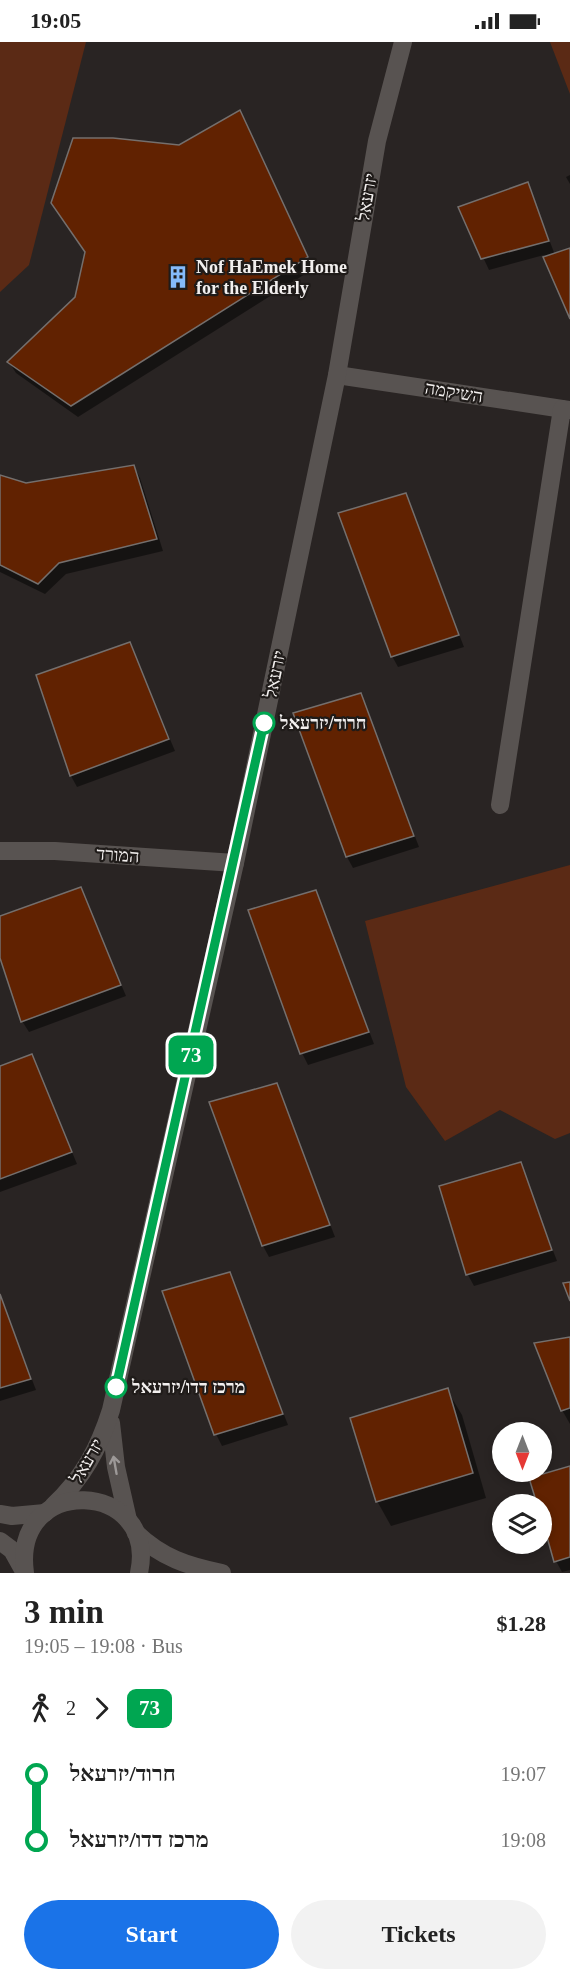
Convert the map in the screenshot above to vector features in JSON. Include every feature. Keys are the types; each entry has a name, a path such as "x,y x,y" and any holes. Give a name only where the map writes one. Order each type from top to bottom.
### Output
{"street":[{"name":"יזרעאל","path":"25,1573 23,1551 29,1532 70,1490 87,1467 102,1439 111,1410 235,863 337,375 377,141 403,42"},
{"name":"השיקמה","path":"337,375 566,410"},
{"path":"500,805 566,410"},
{"name":"המורד","path":"0,851 55,851 235,863"},
{"name":"יזרעאל","path":"111,1410 114,1457 131,1526 139,1538 142,1558 139,1573"},
{"path":"0,1514 12,1516 49,1509 73,1499 94,1500 112,1506 153,1550 198,1568 222,1573"},
{"path":"0,1541 12,1550 25,1573"}],"shaded area":[{"path":"0,42 86,42 29,265 0,292"},
{"path":"550,42 570,42 570,94"},
{"path":"570,865 570,1133 555,1139 500,1110 445,1141 406,1087 365,921"}],"building":[{"name":"Nof HaEmek Home for the Elderly","path":"240,110 308,257 71,406 7,362 75,297 85,252 51,203 73,138 113,138 179,145"},
{"path":"528,182 549,241 481,259 458,207"},
{"path":"570,248 570,319 543,257"},
{"path":"134,465 157,539 59,563 38,584 0,565 0,475 26,483"},
{"path":"406,493 459,635 391,657 338,513"},
{"path":"130,642 169,739 70,776 36,675"},
{"path":"361,693 414,836 346,857 293,713"},
{"path":"81,887 121,985 21,1022 0,958 0,916"},
{"path":"316,890 369,1032 300,1054 248,910"},
{"path":"32,1054 72,1152 0,1179 0,1066"},
{"path":"277,1083 330,1225 262,1246 209,1102"},
{"path":"521,1162 552,1250 466,1275 439,1186"},
{"path":"230,1272 283,1414 214,1435 162,1291"},
{"path":"570,1282 570,1301 563,1283"},
{"path":"0,1294 31,1379 0,1388"},
{"path":"570,1337 570,1408 561,1411 534,1343"},
{"path":"448,1388 473,1473 376,1502 350,1418"},
{"path":"570,1466 570,1557 554,1562 552,1554 552,1494 534,1494 530,1482 552,1482 552,1471"}],"bus line":[{"name":"73","path":"116,1387 235,863 264,723"}],"place":[{"name":"Nof HaEmek Home for the Elderly","path":"178,277"},
{"name":"חרוד/יזרעאל","path":"264,723"},
{"name":"מרכז דדו/יזרעאל","path":"116,1387"}]}
